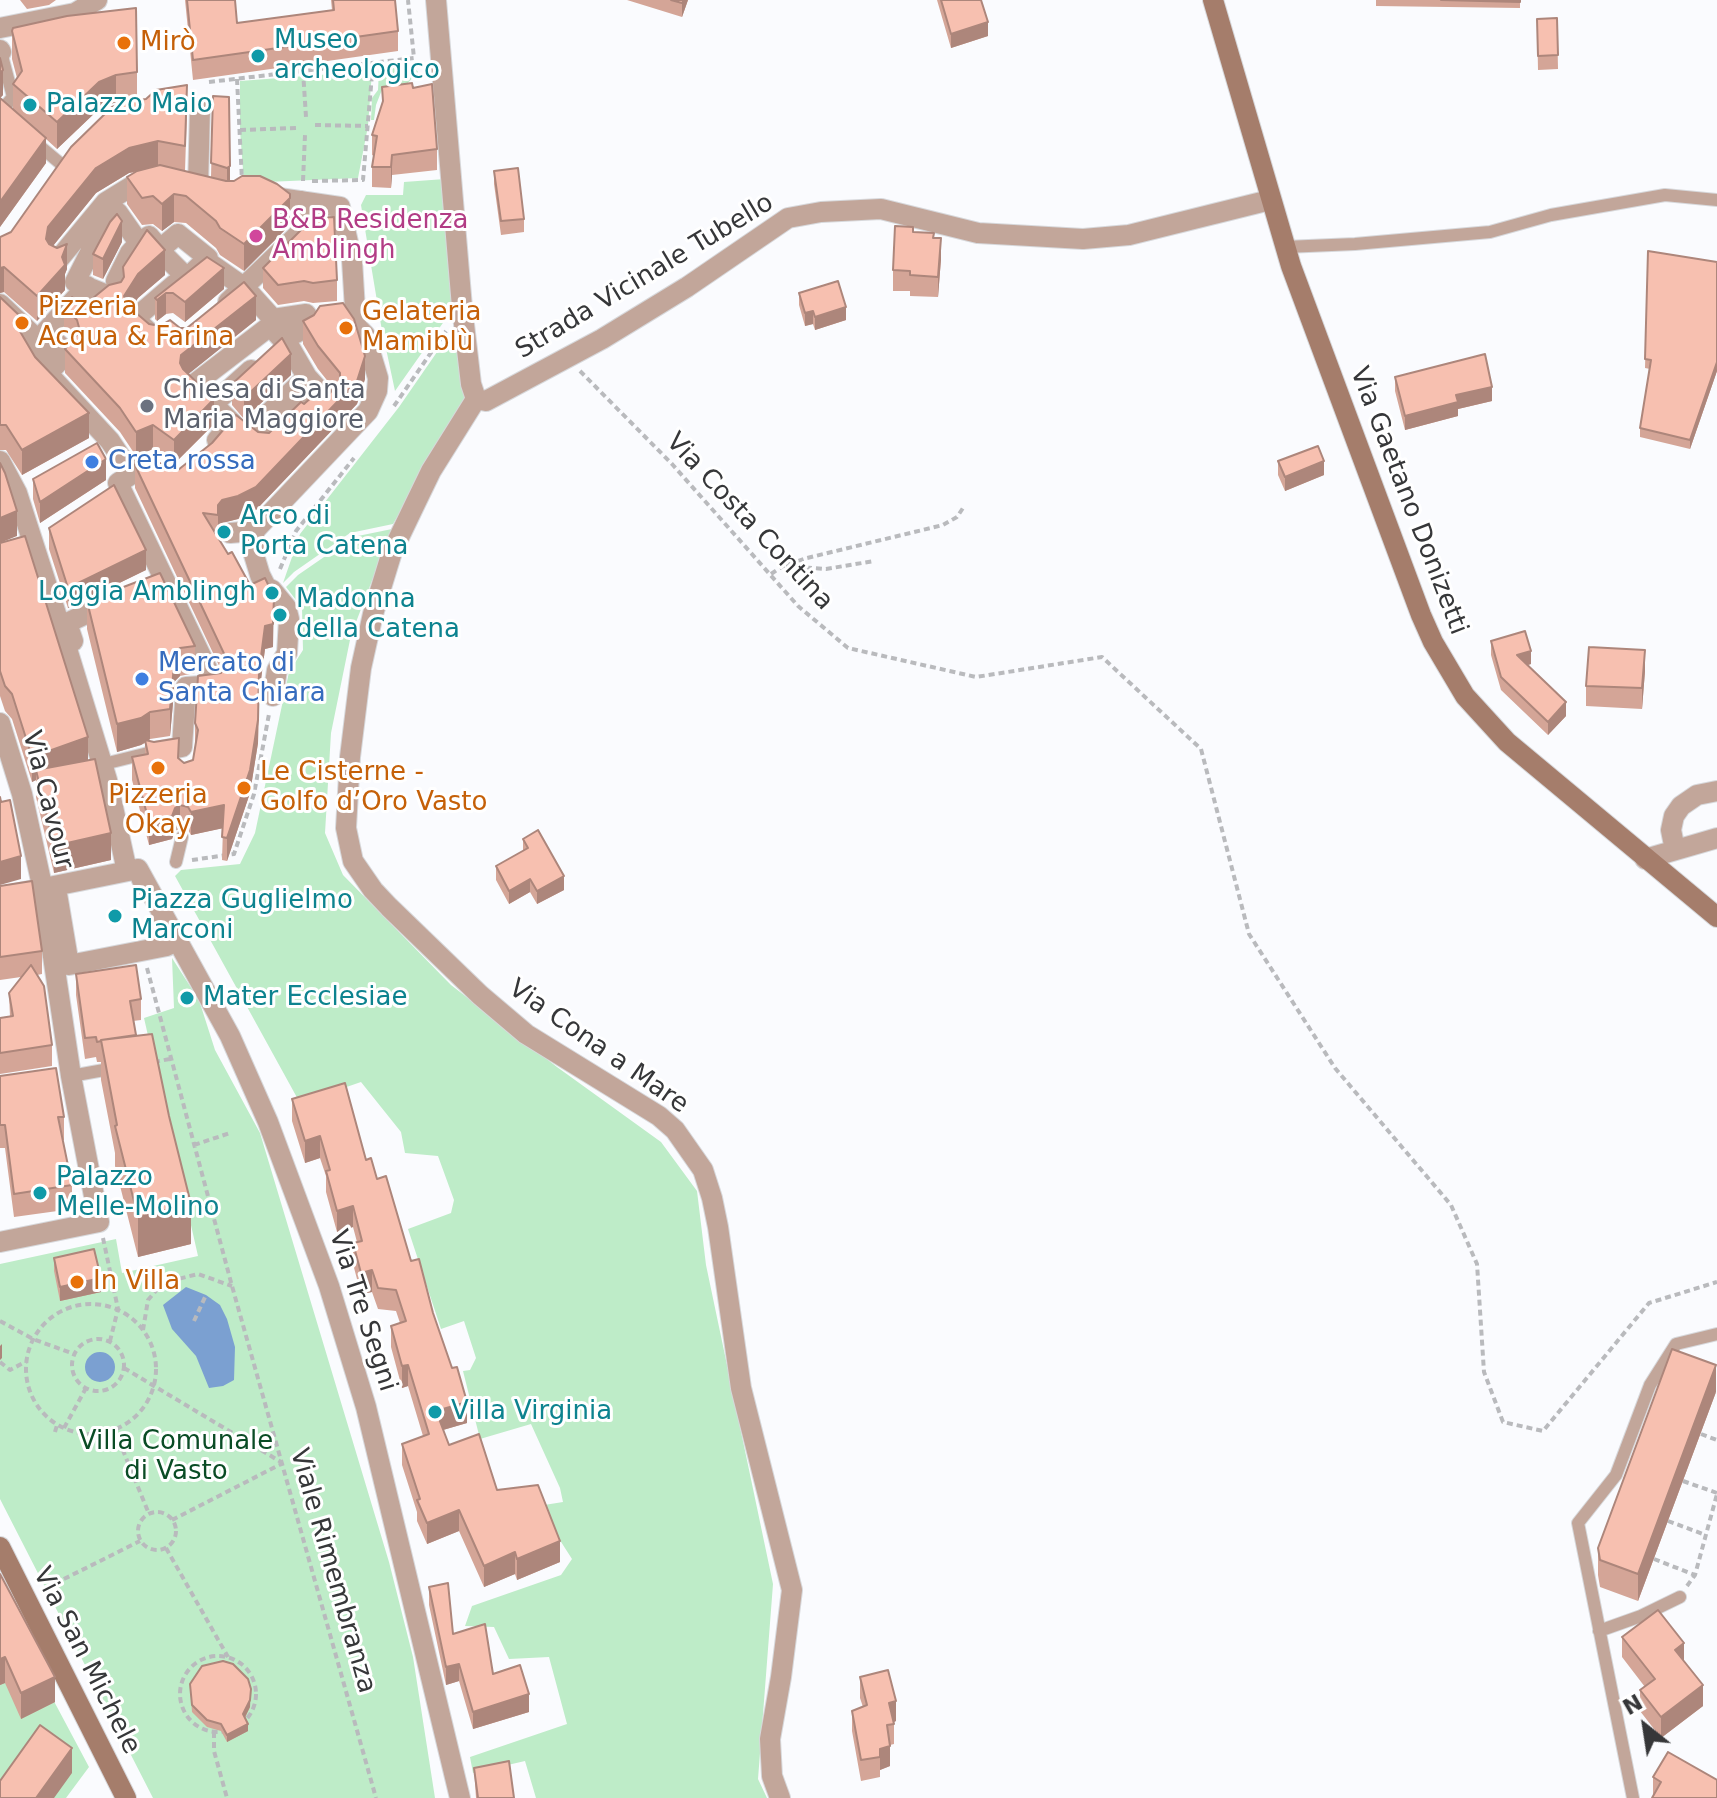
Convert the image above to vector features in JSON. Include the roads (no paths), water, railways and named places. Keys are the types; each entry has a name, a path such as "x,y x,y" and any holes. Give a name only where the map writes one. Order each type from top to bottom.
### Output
{"street":[{"path":"0,28 75,13 97,0"},
{"path":"436,0 462,307 471,384 476,399"},
{"name":"Via Gaetano Donizetti","path":"1213,0 1285,247 1421,615 1447,666 1465,696 1507,742 1717,917"},
{"path":"198,187 200,108"},
{"path":"57,170 75,148"},
{"path":"58,260 132,186 160,179 198,187 263,190 279,198 340,207 352,260 356,326 365,335 378,378 377,391 368,411 254,531 230,533"},
{"name":"Strada Vicinale Tubello","path":"476,399 486,401 566,359 687,287 788,218 821,212 881,209 978,233 1083,239 1129,235 1270,200"},
{"path":"214,314 303,230 302,201"},
{"path":"112,207 139,243"},
{"path":"38,342 81,284 112,207"},
{"path":"81,284 114,289 130,253 149,236 187,278 208,258 178,234 160,248"},
{"path":"203,456 308,398 320,408 328,400 274,339 245,288 205,260"},
{"path":"170,326 157,338 137,321 140,314 184,276"},
{"path":"2,310 38,342 51,377 104,444 156,580 215,685 186,687 185,756 152,752"},
{"path":"250,432 193,385 274,339 306,314 306,317 354,312"},
{"path":"213,404 274,339"},
{"path":"250,432 307,377"},
{"name":"Via Cona a Mare","path":"476,399 431,471 392,552 373,614 361,668 350,757 346,828 353,861 373,890 480,995 526,1034 659,1116 675,1130 703,1170 718,1227 741,1388 792,1590 770,1739 772,1776 780,1798"},
{"path":"0,461 24,490 132,870 167,946 69,965 50,889"},
{"path":"120,485 151,462"},
{"path":"254,531 254,555 260,575 266,587 286,607 289,619 287,653 277,670 273,696"},
{"path":"11,552 38,540"},
{"path":"63,624 122,596"},
{"path":"63,624 112,762"},
{"name":"Via Cavour","path":"0,723 50,889"},
{"path":"1675,850 1671,830 1674,816 1681,806 1697,795 1717,791"},
{"path":"1645,859 1717,838"},
{"path":"0,897 132,870"},
{"name":"Via Tre Segni","path":"132,870 230,1036 268,1122 329,1286 366,1407 460,1798"},
{"path":"0,1242 99,1222 64,1077 50,889"},
{"name":"Via San Michele","path":"0,1547 126,1798"}],"lane":[{"path":"0,51 13,97 0,112 12,122"},
{"path":"24,133 57,170"},
{"path":"1285,247 1490,232 1551,215 1665,195 1717,200"},
{"path":"112,762 152,752"},
{"path":"176,862 182,837"},
{"path":"64,1077 154,1062"},
{"path":"1633,1798 1578,1523 1616,1475 1650,1385 1676,1344 1717,1334"},
{"path":"1599,1631 1641,1616 1680,1597"}],"water":[{"path":"186,1287 220,1305 227,1319 235,1347 234,1380 223,1386 209,1388 196,1356 172,1329 163,1305"},
{"path":"100,1352 111,1356 115,1367 111,1378 100,1382 89,1378 85,1367 89,1356"}],"place":[{"name":"Mirò","path":"124,43"},
{"name":"Museo archeologico","path":"258,56"},
{"name":"Palazzo Maio","path":"30,105"},
{"name":"B&B Residenza Amblingh","path":"256,236"},
{"name":"Pizzeria Acqua & Farina","path":"22,323"},
{"name":"Gelateria Mamiblù","path":"346,328"},
{"name":"Chiesa di Santa Maria Maggiore","path":"147,406"},
{"name":"Creta rossa","path":"92,462"},
{"name":"Arco di Porta Catena","path":"224,532"},
{"name":"Loggia Amblingh","path":"272,593"},
{"name":"Madonna della Catena","path":"280,615"},
{"name":"Mercato di Santa Chiara","path":"142,679"},
{"name":"Pizzeria Okay","path":"158,768"},
{"name":"Le Cisterne - Golfo d’Oro Vasto","path":"244,788"},
{"name":"Piazza Guglielmo Marconi","path":"115,916"},
{"name":"Mater Ecclesiae","path":"187,998"},
{"name":"Palazzo Melle-Molino","path":"40,1193"},
{"name":"In Villa","path":"77,1282"},
{"name":"Villa Virginia","path":"435,1412"}],"park label":[{"name":"Villa Comunale di Vasto","path":"176,1457"}]}
